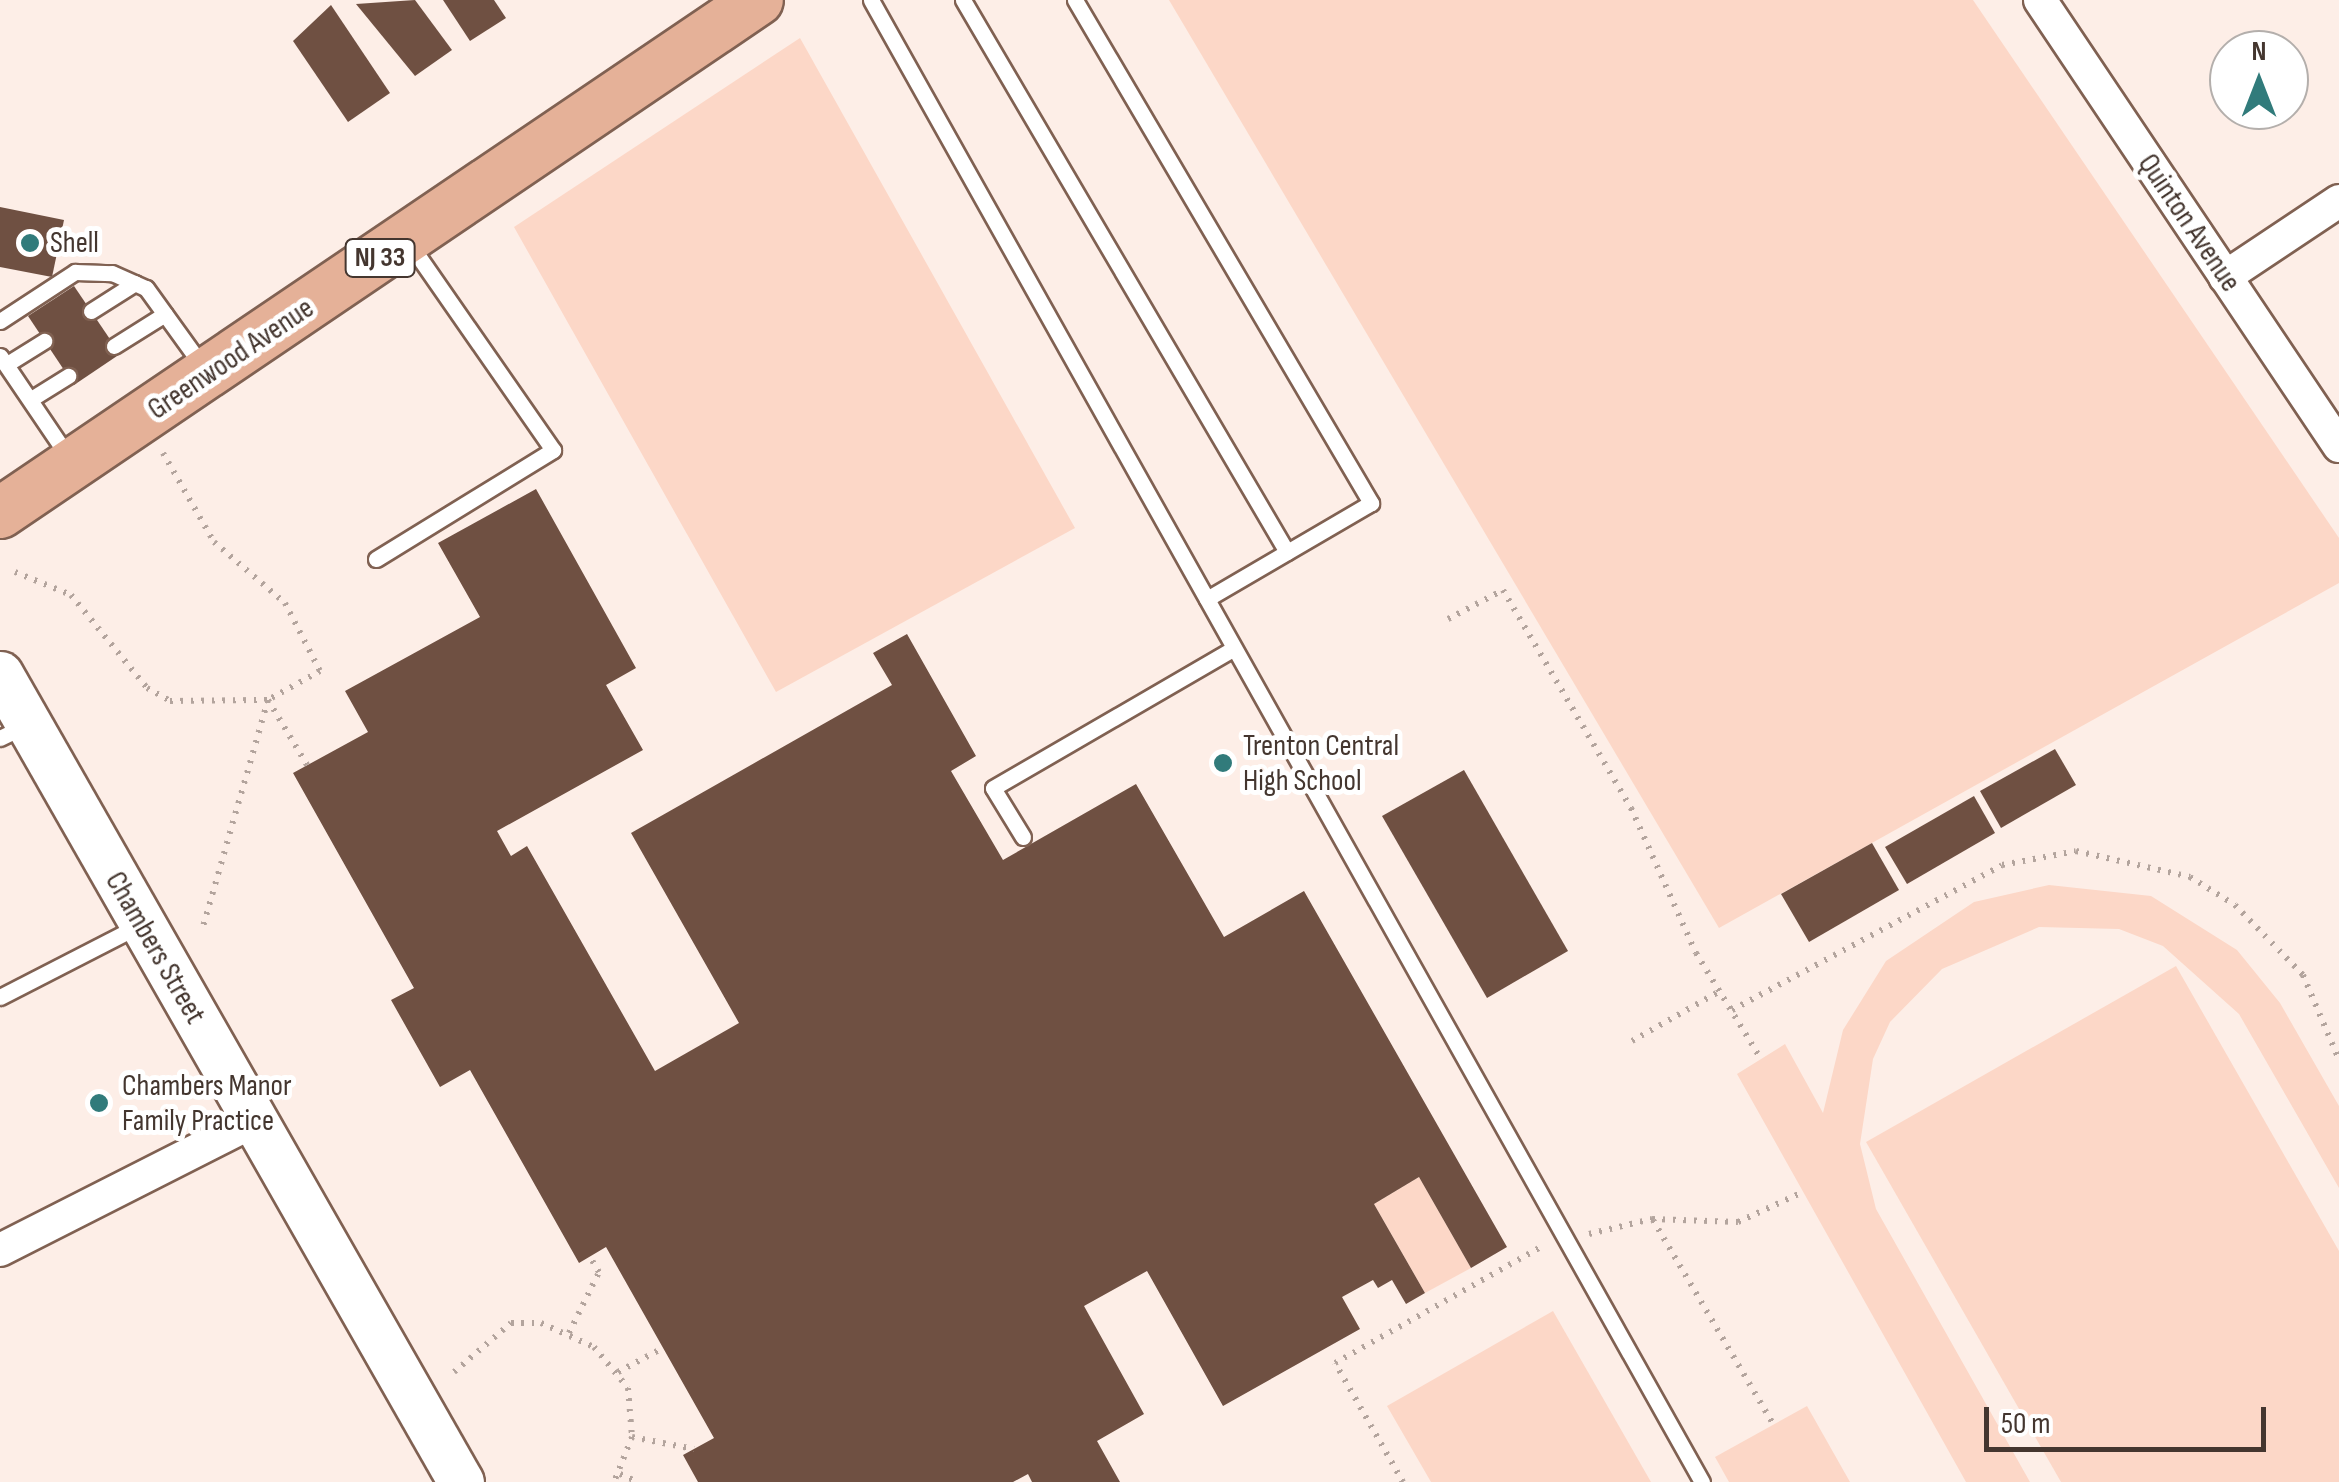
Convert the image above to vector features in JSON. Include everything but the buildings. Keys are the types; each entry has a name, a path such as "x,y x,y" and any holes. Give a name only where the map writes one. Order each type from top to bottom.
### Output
{"main road":[{"name":"Greenwood Avenue","path":"0,513 758,0"}],"street":[{"name":"Quinton Avenue","path":"2040,0 2339,446"},
{"path":"2224,277 2339,201"},
{"name":"Chambers Street","path":"0,674 14,731 141,924 450,1479"},
{"path":"0,1250 254,1121"}],"lane":[{"path":"871,0 1563,1244 1702,1482"},
{"path":"963,0 1286,552"},
{"path":"1075,0 1371,502 1207,598"},
{"path":"376,559 552,450 407,240"},
{"path":"0,322 75,272 135,283 165,314 208,374"},
{"path":"91,311 135,283"},
{"path":"114,346 165,314"},
{"path":"44,341 4,360 74,465"},
{"path":"31,399 68,376"},
{"path":"1022,837 993,788 1233,649"},
{"path":"0,997 141,924"}],"path":[{"path":"15,572 70,596 146,688 170,701 268,700 320,671 285,603 214,542 162,452"},
{"path":"1448,619 1503,590 1632,808 1720,991 1761,1059"},
{"path":"268,700 307,765"},
{"path":"202,930 268,700"},
{"path":"1732,1010 2002,865 2076,851 2190,876 2235,905 2303,975 2339,1060"},
{"path":"1632,1041 1720,991"},
{"path":"1403,1482 1335,1363 1548,1244 1563,1244 1652,1219 1738,1222 1803,1192"},
{"path":"1652,1219 1774,1424"},
{"path":"570,1333 599,1272 590,1257"},
{"path":"454,1372 470,1349 511,1323 570,1333 618,1372 632,1437 614,1482"},
{"path":"618,1372 663,1348"},
{"path":"632,1437 694,1450"},
{"path":"620,1474 638,1482"}],"shaded area":[{"path":"1169,0 1973,0 2339,538 2339,583 1719,928"},
{"path":"800,38 1075,528 776,692 514,227"},
{"path":"2049,885 2151,896 2237,950 2280,1003 2339,1106 2339,1188 2239,1014 2163,946 2119,929 2039,927 1942,969 1890,1022 1873,1059 1860,1144 1876,1209 2030,1482 1966,1482 1737,1074 1785,1044 1823,1113 1843,1030 1886,961 1974,902"},
{"path":"2176,966 2339,1251 2339,1482 2061,1482 1866,1142"},
{"path":"1419,1177 1471,1268 1425,1293 1374,1204"},
{"path":"1553,1311 1651,1482 1431,1482 1387,1406"},
{"path":"1807,1406 1850,1482 1729,1482 1715,1457"}],"place":[{"name":"Shell","path":"30,243"},
{"name":"Trenton Central High School","path":"1223,763"},
{"name":"Chambers Manor Family Practice","path":"99,1103"}]}
